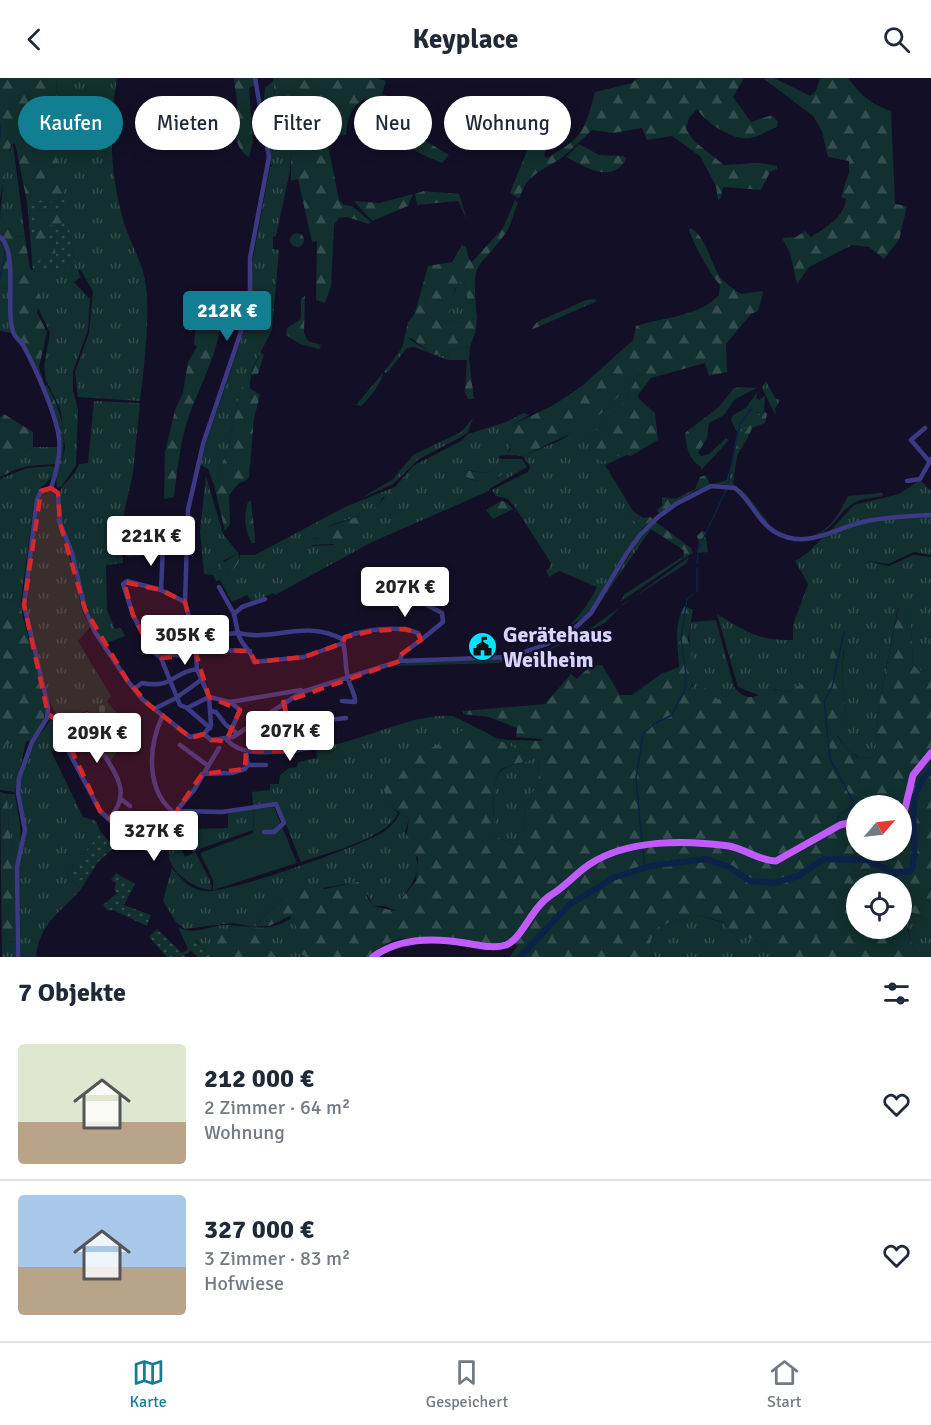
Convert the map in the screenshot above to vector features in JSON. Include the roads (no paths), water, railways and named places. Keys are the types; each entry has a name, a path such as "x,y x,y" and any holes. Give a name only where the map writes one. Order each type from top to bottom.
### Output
{"main road":[{"path":"908,795 913,775 931,753"},
{"path":"373,957 392,946 407,942 454,942 487,947 508,944 515,940 529,917 544,900 566,886 588,865 624,851 683,841 737,848 770,861 776,861 846,824"}],"street":[{"path":"18,957 17,867 25,830 18,793 19,778 32,742 48,714 48,701 24,605 37,499 41,490 51,488 58,493 60,523 72,553 87,615 105,647 134,689 154,709 190,737 204,734 210,728 209,697 197,669 185,602 188,510 196,466 250,305 250,258 269,157 255,78"},
{"path":"0,237 7,244 9,252 8,284 14,335 24,346 55,421 59,440 51,488"},
{"path":"907,480 920,479 930,460 911,440 926,428"},
{"path":"204,734 211,740 227,740 283,702 302,692 400,661 492,658 525,653 547,644 576,627 598,602 639,536 676,504 711,486 735,488 766,525 793,539 820,537 840,528 868,520 931,514"},
{"path":"161,590 163,546"},
{"path":"185,602 161,590 127,581 122,585 141,632 152,650 161,658 180,705 187,708 210,728"},
{"path":"219,587 234,614 239,639 250,651 254,662 304,657 372,631 405,629 418,633 421,640"},
{"path":"234,614 242,607 265,599"},
{"path":"400,599 423,603 442,613 443,621 402,654 400,661"},
{"path":"191,626 206,636 216,650 250,651"},
{"path":"206,636 316,629 342,641"},
{"path":"342,641 348,678 356,698 355,702 342,701"},
{"path":"161,658 170,654 181,656 195,649"},
{"path":"134,689 142,683 162,686 181,674 197,669"},
{"path":"154,709 176,698 201,680"},
{"path":"187,708 209,697 230,702 301,690 302,692"},
{"path":"230,702 240,710 232,728"},
{"path":"283,702 290,724 292,751"},
{"path":"211,711 216,712 238,734"},
{"path":"48,714 58,721 79,772 100,811 132,841 147,849 166,847 173,839 177,813 219,748"},
{"path":"87,714 95,740 116,775 121,799 130,806"},
{"path":"163,716 151,761 159,794 177,813 222,812 276,804 284,823 272,832 264,832"},
{"path":"290,724 346,718"},
{"path":"227,740 233,747 246,751 292,751 323,746"},
{"path":"180,745 207,765"},
{"path":"246,751 248,765"},
{"path":"202,774 232,773 245,769 248,765 266,765"},
{"path":"109,819 121,799"},
{"path":"173,839 180,842 190,841 195,849"}],"waterway":[{"path":"0,125 0,137"},
{"path":"0,241 6,248 0,279"},
{"path":"728,483 740,424 752,408"},
{"path":"698,550 726,490"},
{"path":"697,563 698,555"},
{"path":"697,568 697,592"},
{"path":"642,843 636,778 643,734 654,724 672,715 685,689 686,674 681,639 687,599 694,594"},
{"path":"837,821 839,815 851,807 853,801 830,759 824,701 832,687 844,632"},
{"path":"520,957 569,905 613,878 650,866 706,859 729,867 750,881 774,883 798,876 824,859 867,860 895,873 911,871 914,859 916,793 922,781 931,771"},
{"path":"643,849 645,868"}],"place":[{"name":"Gerätehaus Weilheim","path":"482,647"}]}
